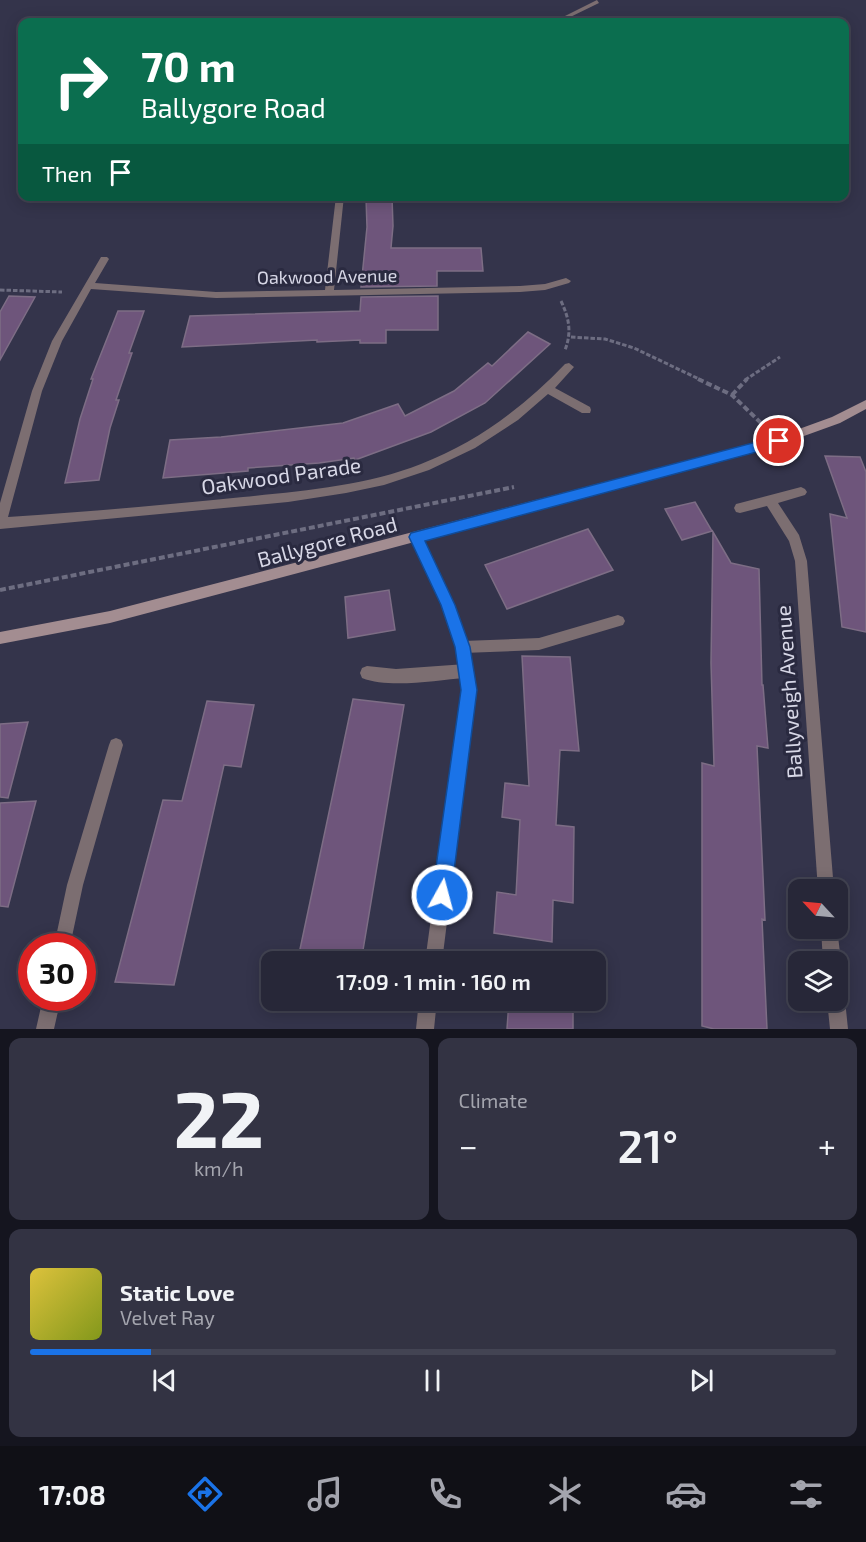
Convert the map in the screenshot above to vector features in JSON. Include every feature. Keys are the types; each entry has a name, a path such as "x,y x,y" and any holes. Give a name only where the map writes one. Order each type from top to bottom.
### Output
{"street":[{"path":"564,18 597,2"},
{"path":"329,293 339,201"},
{"path":"0,524 37,391 57,340 104,259"},
{"name":"Oakwood Avenue","path":"86,290 216,295 329,293 545,287 566,281"},
{"name":"Oakwood Parade","path":"0,524 177,509 334,492 404,475 469,446 525,410 549,390 569,367"},
{"path":"549,390 586,410"},
{"name":"Ballygore Road","path":"0,638 110,617 779,441 836,420 866,404"},
{"path":"740,508 801,492"},
{"name":"Ballyveigh Avenue","path":"770,500 795,539 801,561 825,879"},
{"path":"416,537 448,605 463,647 469,690 434,951"},
{"path":"463,647 538,644 618,621"},
{"path":"367,674 396,676 466,671"},
{"path":"65,933 75,885 116,745"},
{"path":"45,1029 49,1011"},
{"path":"425,1029 427,1011"},
{"path":"837,1011 838,1029"}],"path":[{"path":"545,287 558,297 570,320 571,337 563,355 569,367"},
{"path":"0,290 86,290"},
{"path":"571,337 605,339 634,348 732,395 779,441"},
{"path":"732,395 750,375 780,357"},
{"path":"0,590 519,486"}],"building":[{"path":"366,201 392,201 391,248 481,248 483,271 437,271 437,286 361,287 367,227"},
{"path":"9,296 35,297 0,360 0,312"},
{"path":"438,296 438,330 386,330 386,343 360,343 360,340 317,342 317,340 182,347 190,316 360,311 361,297"},
{"path":"118,311 144,311 116,400 119,400 110,428 99,480 65,483 80,419 93,379 91,379"},
{"path":"528,332 550,344 485,403 431,432 355,460 354,458 248,468 248,471 163,478 170,440 221,437 343,423 398,404 405,416 454,391 488,363 492,366"},
{"path":"825,456 860,457 866,472 866,632 842,627 830,514 847,518"},
{"path":"695,502 712,531 682,540 665,509"},
{"path":"588,529 613,570 507,609 485,565"},
{"path":"713,532 731,563 759,569 762,685 768,748 757,746 765,920 762,919 767,1029 714,1029 702,1026 702,763 714,766 711,663"},
{"path":"389,590 395,630 348,638 345,597"},
{"path":"522,656 570,657 579,751 560,750 556,825 574,827 573,903 553,900 552,942 494,933 497,892 516,895 520,820 502,817 505,783 529,786"},
{"path":"353,699 404,705 363,951 300,951"},
{"path":"207,701 254,705 241,767 224,765 174,985 115,982 163,800 182,801"},
{"path":"28,722 8,798 0,797 0,724"},
{"path":"36,801 8,907 0,906 0,803"},
{"path":"508,1011 573,1011 573,1029 507,1029"}],"route":[{"path":"442,895 469,690 463,647 448,605 416,537 779,441"}]}
